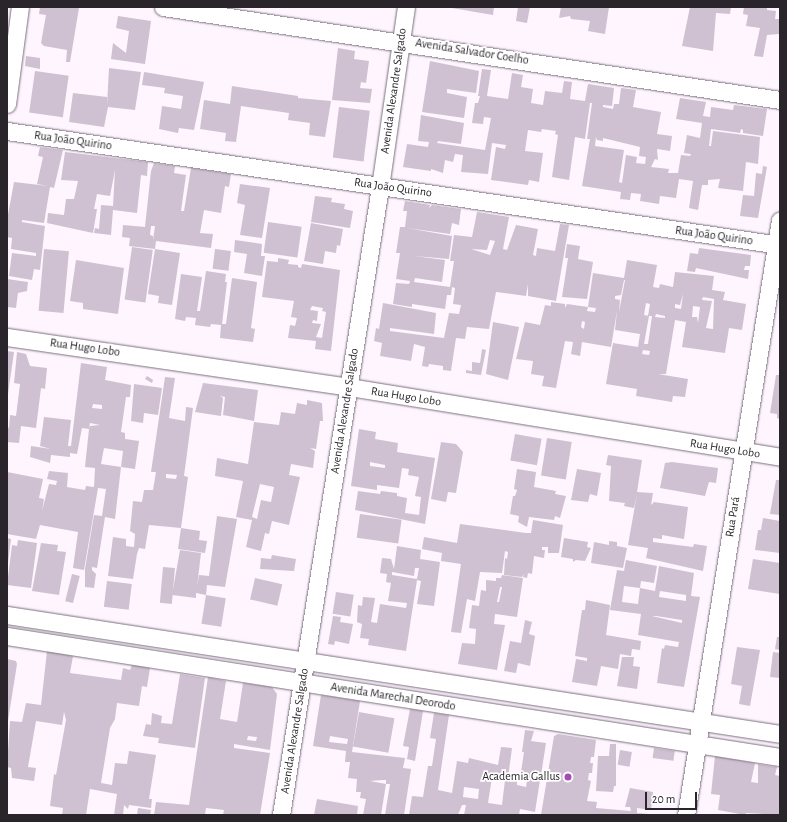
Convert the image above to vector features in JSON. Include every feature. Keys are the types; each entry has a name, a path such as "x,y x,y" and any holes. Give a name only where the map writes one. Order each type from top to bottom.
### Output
{"street":[{"path":"7,104 20,7"},
{"name":"Avenida Salvador Coelho","path":"163,7 401,41 780,100"},
{"name":"Avenida Alexandre Salgado","path":"282,815 380,186 406,7"},
{"name":"Rua João Quirino","path":"7,131 778,245"},
{"name":"Rua Pará","path":"686,815 743,452 778,245 780,220"},
{"name":"Rua Hugo Lobo","path":"7,337 349,387 780,457"},
{"name":"Avenida Marechal Deorodo","path":"7,615 306,663 780,734"},
{"name":"Avenida Marechal Deorodo","path":"7,636 780,757"}],"building":[{"path":"40,7 79,8 70,62 66,62 67,50 44,46 41,43 46,15 39,14"},
{"path":"446,7 494,7 493,15"},
{"path":"518,7 530,7 527,23 516,21"},
{"path":"561,7 609,7 605,34 588,31 590,21 571,19 570,16 559,18"},
{"path":"690,7 731,7 730,14 716,13 713,51 682,46"},
{"path":"744,7 767,7 767,10 776,11 775,19 780,19 779,34 767,35 763,57 754,56 760,28 746,26 748,15 743,14"},
{"path":"118,16 151,21 145,64 111,59 113,43 126,53 129,31 116,28"},
{"path":"338,48 355,51 354,59 369,61 366,83 361,82 360,88 372,89 370,103 332,100"},
{"path":"26,56 40,58 40,69 25,66"},
{"path":"430,61 479,71 476,93 447,89 447,93 467,97 464,118 422,112"},
{"path":"109,68 141,72 135,110 108,107 104,127 69,122 73,93 107,97 107,105"},
{"path":"482,69 491,70 487,96 508,99 512,73 523,75 521,87 533,89 531,103 543,105 545,91 562,93 564,81 572,82 570,99 585,101 588,84 614,88 612,106 603,105 603,107 613,109 614,104 619,104 621,88 636,90 633,107 661,112 657,134 672,136 670,151 657,149 658,160 655,159 651,167 669,169 668,173 678,173 681,155 690,156 691,154 684,153 687,135 700,138 702,123 676,119 680,98 706,102 703,116 710,117 711,107 733,110 734,105 767,109 763,136 743,133 743,130 741,129 740,133 711,129 709,146 711,146 713,131 760,137 758,164 746,162 743,191 718,188 720,179 708,180 708,185 702,185 698,210 689,208 693,181 679,179 676,198 660,196 659,204 640,201 641,194 631,193 630,200 620,199 621,192 582,186 590,139 587,139 592,103 590,103 585,139 575,137 569,180 552,177 558,135 555,134 556,131 542,129 541,132 528,130 525,151 543,153 539,182 529,180 528,185 491,180 496,147 505,149 506,145 492,143 488,174 461,172 463,155 455,154 453,162 445,160 443,173 431,169 431,171 403,167 407,144 428,147 429,142 418,141 421,115 464,123 461,144 438,141 437,143 485,150 491,118 484,117 483,124 472,123 475,103 478,103 480,96 478,96","holes":["596,137 597,140 603,141 603,138 640,147 639,156 646,157 645,164 636,163 637,157 626,155 622,183 619,182 624,150 595,146"]},
{"path":"35,71 69,76 63,117 29,113"},
{"path":"144,72 204,82 194,130 179,128 178,133 159,129 162,106 181,109 183,96 164,93 165,88 142,85"},
{"path":"232,86 298,96 298,98 331,101 325,137 309,135 310,123 288,120 289,113 241,106 236,142 225,141 226,133 200,129 204,100 230,104"},
{"path":"339,107 370,111 364,161 333,158"},
{"path":"40,147 63,150 54,188 50,187 44,223 22,220 22,222 45,226 40,270 34,269 32,280 9,276 12,253 36,256 36,253 11,249 12,238 7,237 7,220 14,182 48,186 37,184 43,157 38,156"},
{"path":"65,152 148,162 147,176 141,175 137,213 113,210 111,235 94,233 95,228 99,229 101,205 113,206 115,170 110,196 97,194 94,209 97,209 93,233 47,223 48,213 64,215 66,199 74,199 78,181 61,180"},
{"path":"154,163 175,166 174,173 186,175 181,211 184,211 191,168 231,174 229,187 225,186 221,213 204,210 200,233 213,234 211,248 156,241 155,249 129,246 130,238 122,237 123,225 145,227 151,171","holes":["151,226 155,226 153,240 153,236 150,235"]},
{"path":"763,166 767,167 758,218 740,216 743,195 754,196 756,173 762,174"},
{"path":"240,184 270,188 262,238 240,235 245,205 237,203"},
{"path":"315,196 332,198 331,202 345,204 344,209 353,211 350,228 311,222"},
{"path":"405,201 430,205 429,208 432,205 461,209 459,225 452,223 450,234 407,228 452,236 449,259 414,256 445,260 442,282 415,278 414,282 450,287 454,261 450,261 454,235 472,237 477,212 509,217 503,249 507,250 516,225 538,229 533,255 536,256 537,248 555,251 560,224 569,225 556,301 528,296 528,284 526,296 496,292 489,329 467,327 465,339 456,338 451,371 443,370 443,366 429,364 428,367 422,366 425,347 414,344 411,361 380,356 382,343 374,341 376,328 379,329 383,303 436,313 434,334 390,328 390,331 444,338 449,313 459,314 461,305 453,304 455,288 452,287 451,295 447,295 445,309 412,304 412,307 393,304 396,283 409,284 410,281 396,279 400,253 396,253 400,227 405,227 407,211 403,211","holes":["490,240 495,241 490,255 471,249 487,250"]},
{"path":"268,222 302,227 297,257 264,253"},
{"path":"311,223 343,229 340,246 337,245 336,253 325,251 323,264 304,261"},
{"path":"235,240 262,244 261,256 265,256 262,276 244,273 247,254 234,252"},
{"path":"567,244 580,246 578,259 593,262 587,299 562,297 568,258 565,258"},
{"path":"132,247 153,250 145,302 125,299"},
{"path":"699,248 751,255 750,266 745,266 744,270 749,270 748,279 696,268 695,272 687,271 690,253 698,254"},
{"path":"44,249 69,251 64,313 39,311"},
{"path":"155,249 180,253 172,305 158,303 159,296 148,294"},
{"path":"215,249 231,251 228,271 213,269"},
{"path":"278,258 289,260 288,264 298,265 298,267 301,268 302,264 340,270 331,351 315,349 316,341 288,338 290,325 295,326 297,318 291,317 294,301 262,297 267,261 278,262","holes":["312,306 323,308 322,311 326,312 322,338 316,337 321,324 312,323 313,320 317,321 318,311 310,310"]},
{"path":"76,260 124,268 118,314 83,309 83,303 70,301"},
{"path":"627,260 657,265 653,287 659,288 660,284 673,287 675,272 714,276 712,290 725,292 723,300 746,304 742,330 729,328 725,353 682,347 686,322 675,320 666,374 658,374 688,379 685,397 673,396 672,402 636,396 637,389 606,384 613,343 638,347 640,334 615,330 617,311 611,347 582,342 580,356 571,354 573,342 565,341 556,388 542,386 544,376 531,374 533,361 516,359 525,322 540,325 545,305 551,306 551,302 565,304 565,308 567,304 588,307 593,273 624,278","holes":["625,280 619,312 620,300 615,299 615,296 621,295","683,294 681,309 675,308 675,304 680,305","703,297 714,299 713,329 706,328 712,301 702,300","646,303 650,304 648,316 644,315","693,306 700,307 698,323 697,317 692,317","588,307 596,308 595,312 587,311","656,314 665,316 665,318 655,317","649,316 652,316 648,344 644,344","582,321 585,322 584,329 581,327","643,350 650,351 649,355 642,354"]},
{"path":"206,271 226,274 225,282 227,282 222,324 226,324 232,278 257,282 251,328 255,329 253,342 220,338 221,325 211,324 210,327 195,325 196,318 186,317 185,321 175,319 181,274 202,277 197,311 200,311"},
{"path":"7,279 28,282 27,291 18,293 16,308 7,307"},
{"path":"493,322 519,327 508,380 486,374"},
{"path":"482,349 486,350 481,375 466,373 466,370 472,371 472,362 480,363"},
{"path":"7,351 14,352 8,394 7,394"},
{"path":"17,352 26,354 30,366 47,368 45,389 41,388 36,428 21,426 19,443 7,442 7,427 9,428 10,415 16,416 20,384 14,383"},
{"path":"81,363 107,367 105,380 131,385 130,397 126,397 121,432 125,433 125,439 139,441 135,469 121,467 115,519 105,517 97,568 92,567 92,570 96,574 94,588 85,587 85,569 94,515 102,516 106,489 98,488 84,570 73,568 78,532 40,525 36,539 7,534 7,472 43,479 39,498 44,499 42,511 49,484 56,485 57,481 47,479 49,471 68,473 67,487 85,490 86,486 94,487 95,468 85,467 89,429 82,428 77,454 70,453 70,457 51,455 50,463 30,457 31,446 51,449 40,446 44,417 71,420 68,446 71,446","holes":["93,404 102,405 102,409 92,408","90,423 100,425 90,426 89,429","104,448 123,451 121,467 101,464"]},
{"path":"776,375 780,375 780,419 777,418 777,414 770,413"},
{"path":"147,376 153,380 152,383 145,379"},
{"path":"165,377 175,378 169,418 185,421 186,407 193,408 184,476 188,477 181,528 149,525 145,549 139,548 137,554 133,579 108,576 113,537 126,539 126,546 134,547 135,534 130,531 133,501 142,502 144,490 153,490 156,472 151,472","holes":["166,474 177,475 176,479 166,478"]},
{"path":"203,383 258,390 254,421 223,415 225,397 220,396 223,398 221,416 195,412"},
{"path":"134,384 162,388 158,415 144,413 143,423 131,421"},
{"path":"307,400 322,403 323,421 320,421 316,449 310,448 315,451 313,468 291,464 289,475 300,477 289,525 272,521 269,534 265,533 261,551 246,547 252,520 236,517 243,481 215,476 217,458 248,464 254,422 279,425 281,412 295,414 297,403 307,405","holes":["260,484 274,487 271,502 261,500 257,519 252,517"]},
{"path":"359,429 376,432 375,439 398,443 397,452 435,458 425,524 355,510 358,491 380,494 381,491 397,493 397,496 407,498 405,513 419,515 421,497 415,496 419,477 408,475 409,469 402,468 399,488 377,485 377,490 351,486","holes":["370,462 385,465 385,468 370,466"]},
{"path":"515,434 542,439 537,465 510,461"},
{"path":"547,438 572,442 566,479 541,476"},
{"path":"441,442 456,444 463,452 456,493 448,492 446,502 431,499"},
{"path":"608,455 642,460 637,492 653,493 651,505 654,502 688,507 684,539 662,535 662,539 653,538 653,542 693,547 694,544 707,546 703,571 646,558 648,548 628,545 637,494 634,508 624,506 625,503 609,501 611,466 606,465"},
{"path":"672,462 718,468 716,483 709,482 705,496 660,488 665,463"},
{"path":"517,469 536,472 534,487 556,491 555,494 566,496 560,518 555,516 554,520 529,517 527,527 518,522 519,516 510,514 513,496 515,496 517,490 514,489"},
{"path":"577,469 601,473 597,496 590,494 588,502 571,500"},
{"path":"776,480 780,480 780,515 770,514"},
{"path":"360,514 402,520 398,544 357,538"},
{"path":"217,516 237,519 225,587 207,585 206,595 196,593 196,598 172,595 180,550 201,553 197,587 199,575 209,576"},
{"path":"763,518 780,521 780,553 755,550 758,530 761,530"},
{"path":"533,520 563,525 559,553 548,553 548,547 542,547 542,550 545,550 544,558 534,556 532,574 528,573 527,578 523,577 524,574 522,577 504,575 505,558 507,559 508,552 505,551 502,573 480,572 475,601 467,599 461,633 451,632 461,564 441,561 442,553 422,549 424,537 457,543 460,524 531,533"},
{"path":"181,528 200,531 199,540 207,541 205,553 178,549"},
{"path":"7,538 11,539 8,563 7,563"},
{"path":"564,538 588,542 587,547 591,548 585,561 576,560 573,562 573,559 561,557"},
{"path":"18,540 37,543 31,588 7,585 12,545 17,546"},
{"path":"609,541 617,542 617,546 627,548 623,568 591,563 594,542 609,545"},
{"path":"41,543 58,545 57,551 66,552 59,595 32,591"},
{"path":"397,546 421,550 420,559 440,562 434,606 417,604 421,581 417,580 406,651 368,645 369,639 360,638 362,624 357,622 358,605 362,606 363,597 375,598 371,622 377,623 380,604 406,608 407,603 388,601 391,583 386,582 387,574 380,573 382,558 391,559 394,569","holes":["415,568 419,568 417,579 392,575 392,572 414,576"]},
{"path":"272,555 296,559 294,571 260,569 261,558 271,559"},
{"path":"753,559 780,563 780,594 748,589"},
{"path":"626,560 657,566 654,583 641,581 640,588 655,591 659,566 694,573 691,596 700,597 684,687 657,683 662,648 664,649 665,645 678,647 679,642 638,635 641,614 610,610 617,570 624,571","holes":["624,586 640,588 638,604 622,602","660,591 686,595 686,601 659,597","652,616 682,620 682,623"]},
{"path":"163,567 175,568 172,604 160,603"},
{"path":"72,574 80,576 73,603 65,601"},
{"path":"502,575 523,578 517,617 495,614 494,624 505,625 497,670 458,664 462,643 475,644 476,629 469,628 472,605 479,606 481,590 486,591 486,580 496,581 496,578 501,578","holes":["500,587 502,587 499,602 497,602"]},
{"path":"255,578 282,584 277,606 250,599"},
{"path":"107,581 132,584 129,610 104,607"},
{"path":"336,592 354,595 350,617 333,614"},
{"path":"206,595 226,598 221,627 201,624"},
{"path":"586,600 610,605 606,635 641,641 640,650 632,649 631,656 620,654 618,669 601,666 597,686 572,682 576,659 587,661 587,658 575,656 582,610 585,610"},
{"path":"333,616 341,617 340,622 353,624 349,644 335,641 334,645 328,644"},
{"path":"525,620 532,622 529,634 535,636 530,666 518,663 516,673 504,671 510,641 521,643"},
{"path":"777,637 780,637 780,650 775,649"},
{"path":"737,647 760,650 750,706 739,704 742,686 731,684"},
{"path":"47,651 73,656 70,673 121,680 123,668 130,670 132,665 150,668 147,687 142,686 139,706 117,703 115,719 110,728 101,783 112,785 115,763 127,764 129,751 156,755 149,799 152,799 151,808 129,805 128,809 124,805 123,815 114,815 117,794 90,789 86,815 62,815 63,808 50,806 54,774 56,775 66,720 64,712 62,725 36,721 28,767 36,768 34,781 12,778 11,768 7,767 10,721 22,722 26,703 41,705"},
{"path":"773,652 780,653 780,678 770,677"},
{"path":"622,657 634,657 633,666 640,667 637,689 617,686"},
{"path":"7,659 16,661 17,664 8,721"},
{"path":"180,674 205,678 195,748 158,743 159,738 143,736 146,724 151,725 152,713 162,716 161,723 172,724"},
{"path":"208,677 226,681 220,719 237,722 243,683 272,687 277,694 270,750 234,744 234,748 270,753 260,815 223,815 224,810 206,808 205,815 154,815 156,802 189,805","holes":["248,736 257,737 256,741 247,740"]},
{"path":"321,695 360,701 352,752 405,758 403,768 411,769 404,815 385,815 390,784 386,784 381,815 363,815 366,799 360,798 361,792 356,792 357,779 348,778 350,762 345,762 346,751 313,746","holes":["330,736 348,739 347,744 329,742","386,780 386,784 370,781"]},
{"path":"410,709 423,711 415,761 407,759 409,747 403,746"},
{"path":"359,712 394,718 388,753 353,746"},
{"path":"434,713 449,715 438,790 452,793 457,761 468,763 469,758 498,765 501,747 512,748 508,778 517,780 517,785 526,787 528,773 521,772 525,730 534,731 531,741 546,743 541,775 532,774 532,779 540,780 535,812 520,809 519,815 464,815 466,805 462,805 458,815 409,815 412,796 423,797 428,766 432,766 436,739 430,738","holes":["492,777 505,780 502,805 488,803","464,787 479,789 478,799 463,797"]},
{"name":"Academia Gallus","path":"558,734 596,740 594,757 591,757 590,763 593,763 592,773 589,773 588,780 591,781 587,801 597,802 596,808 631,811 630,807 625,807 630,788 653,792 651,810 637,808 637,813 661,815 541,815 554,736"},
{"path":"610,744 616,744 616,786 614,786 613,792 596,791 598,756 609,756"},
{"path":"654,748 675,751 673,761 653,758"},
{"path":"620,750 632,752 630,767 618,765"},
{"path":"715,756 755,763 751,782 758,783 758,764 777,767 775,775 780,776 780,815 746,813 745,815 718,810 720,795 711,794"},
{"path":"317,799 358,806 357,815 314,815"},
{"path":"138,808 151,810 150,815 137,815"}],"place":[{"name":"Academia Gallus","path":"568,777"}]}
